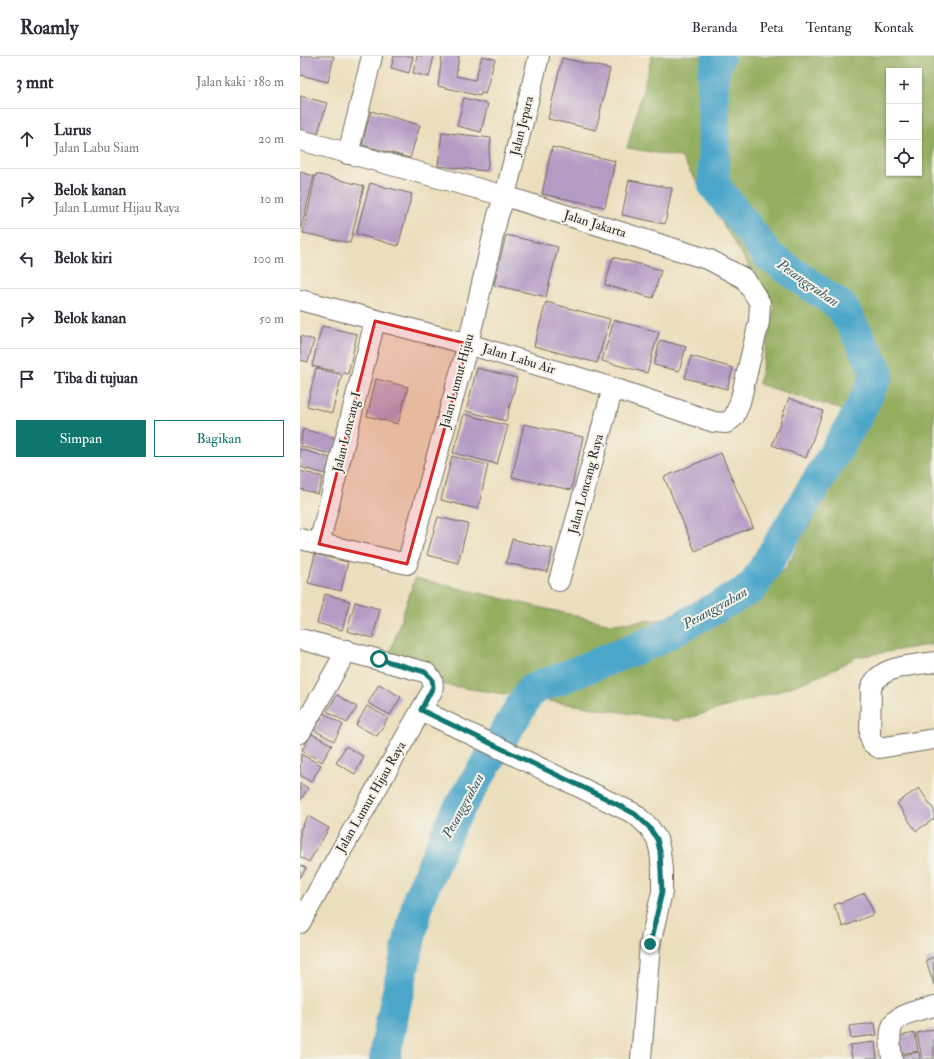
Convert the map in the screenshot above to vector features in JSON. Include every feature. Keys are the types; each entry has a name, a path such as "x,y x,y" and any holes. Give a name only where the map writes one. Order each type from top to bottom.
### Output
{"street":[{"path":"348,154 372,56"},
{"name":"Jalan Jepara","path":"505,196 539,56"},
{"name":"Jalan Jakarta","path":"300,140 505,196 710,260 745,279 760,303 760,322 740,402 734,417"},
{"name":"Jalan Lumut Hijau","path":"309,542 407,564 468,344 498,215 505,196"},
{"name":"Jalan Labu Air","path":"300,300 375,321 468,344 613,388 714,422 726,423 734,417"},
{"name":"Jalan Loncang I","path":"309,542 375,321"},
{"name":"Jalan Loncang Raya","path":"559,580 613,388"},
{"path":"300,638 347,650 300,733"},
{"name":"Jalan Lumut Hijau Raya","path":"300,923 433,687 432,679 425,672 347,650"},
{"path":"934,662 887,671 874,681 871,688 870,736 872,743 879,748 934,739"},
{"path":"421,710 635,814 649,827 657,839 660,851 662,892 650,944 641,1059"},
{"path":"892,1059 890,1028 895,1020 903,1015 934,1006"}],"highlighted area":[{"path":"375,321 468,344 407,564 319,544"}],"green space":[{"path":"652,56 934,56 934,644 857,657 824,674 783,690 678,721 446,685 385,667 415,578 611,624 730,613 786,568 868,418 759,384 774,306 681,157 627,148"}],"building":[{"path":"300,56 334,56 328,82 300,75"},
{"path":"394,56 413,56 409,73 391,68"},
{"path":"417,56 434,56 429,77 413,73"},
{"path":"442,56 459,56 456,76 475,80 482,56 495,59 485,94 481,93 480,96 438,86"},
{"path":"562,58 610,69 596,130 548,119"},
{"path":"300,96 327,103 317,136 300,131"},
{"path":"464,98 488,104 481,132 457,126"},
{"path":"371,111 420,125 410,158 362,145"},
{"path":"442,132 491,138 487,171 438,166"},
{"path":"552,147 615,161 605,207 542,194"},
{"path":"300,172 314,176 301,229 300,229"},
{"path":"316,174 364,186 350,243 303,233"},
{"path":"629,180 672,188 665,224 622,215"},
{"path":"370,183 412,194 398,246 356,234"},
{"path":"506,235 558,247 546,297 494,285"},
{"path":"613,257 661,270 653,298 605,285"},
{"path":"546,302 610,319 597,363 534,346"},
{"path":"614,320 659,332 647,373 602,361"},
{"path":"322,326 357,334 348,374 312,366"},
{"path":"300,336 314,340 308,362 300,360"},
{"path":"660,340 686,347 679,371 654,365"},
{"path":"691,356 733,368 727,389 685,378"},
{"path":"316,368 342,375 332,413 307,406"},
{"path":"477,368 517,378 506,421 466,411"},
{"path":"376,379 408,387 398,424 367,416"},
{"path":"789,398 823,411 806,458 772,445"},
{"path":"464,414 508,426 497,464 453,453"},
{"path":"524,424 583,437 571,490 512,477"},
{"path":"303,429 339,439 334,455 300,446"},
{"path":"300,449 330,458 325,474 300,467"},
{"path":"721,453 753,527 695,551 664,477"},
{"path":"452,456 488,465 478,509 441,500"},
{"path":"300,471 323,477 318,494 300,489"},
{"path":"438,517 468,524 458,563 427,555"},
{"path":"512,539 553,549 547,572 506,563"},
{"path":"315,554 348,562 341,591 308,583"},
{"path":"325,594 350,601 342,630 317,623"},
{"path":"355,602 380,609 373,638 347,631"},
{"path":"379,684 401,697 390,715 368,703"},
{"path":"337,695 357,707 347,723 327,711"},
{"path":"367,706 388,718 377,736 356,725"},
{"path":"324,713 343,725 334,741 314,730"},
{"path":"312,734 332,745 322,762 302,750"},
{"path":"346,746 364,757 355,774 336,763"},
{"path":"301,754 321,765 311,782 300,775"},
{"path":"300,783 308,788 300,801"},
{"path":"919,788 934,810 934,819 916,831 897,803"},
{"path":"308,816 329,828 309,862 300,857 300,830"},
{"path":"300,865 306,868 300,878"},
{"path":"865,893 874,914 843,927 834,905"},
{"path":"934,957 934,985 926,960"},
{"path":"875,1023 877,1035 851,1038 849,1026"},
{"path":"934,1029 934,1059 922,1059 917,1033"},
{"path":"915,1033 918,1051 897,1054 894,1037"},
{"path":"875,1042 877,1059 852,1059 850,1045"},
{"path":"919,1052 920,1059 899,1059 898,1056"}],"waterway":[{"name":"Pesanggrahan","path":"385,1059 389,1032 419,897 454,817 531,690 655,641 752,588 857,416 878,373 842,307 769,256 714,185 713,74 719,56"}],"route":[{"path":"379,659 425,672 431,676 434,683 432,691 421,710 510,754 605,798 635,814 649,827 657,839 662,871 662,892 650,944"}]}
